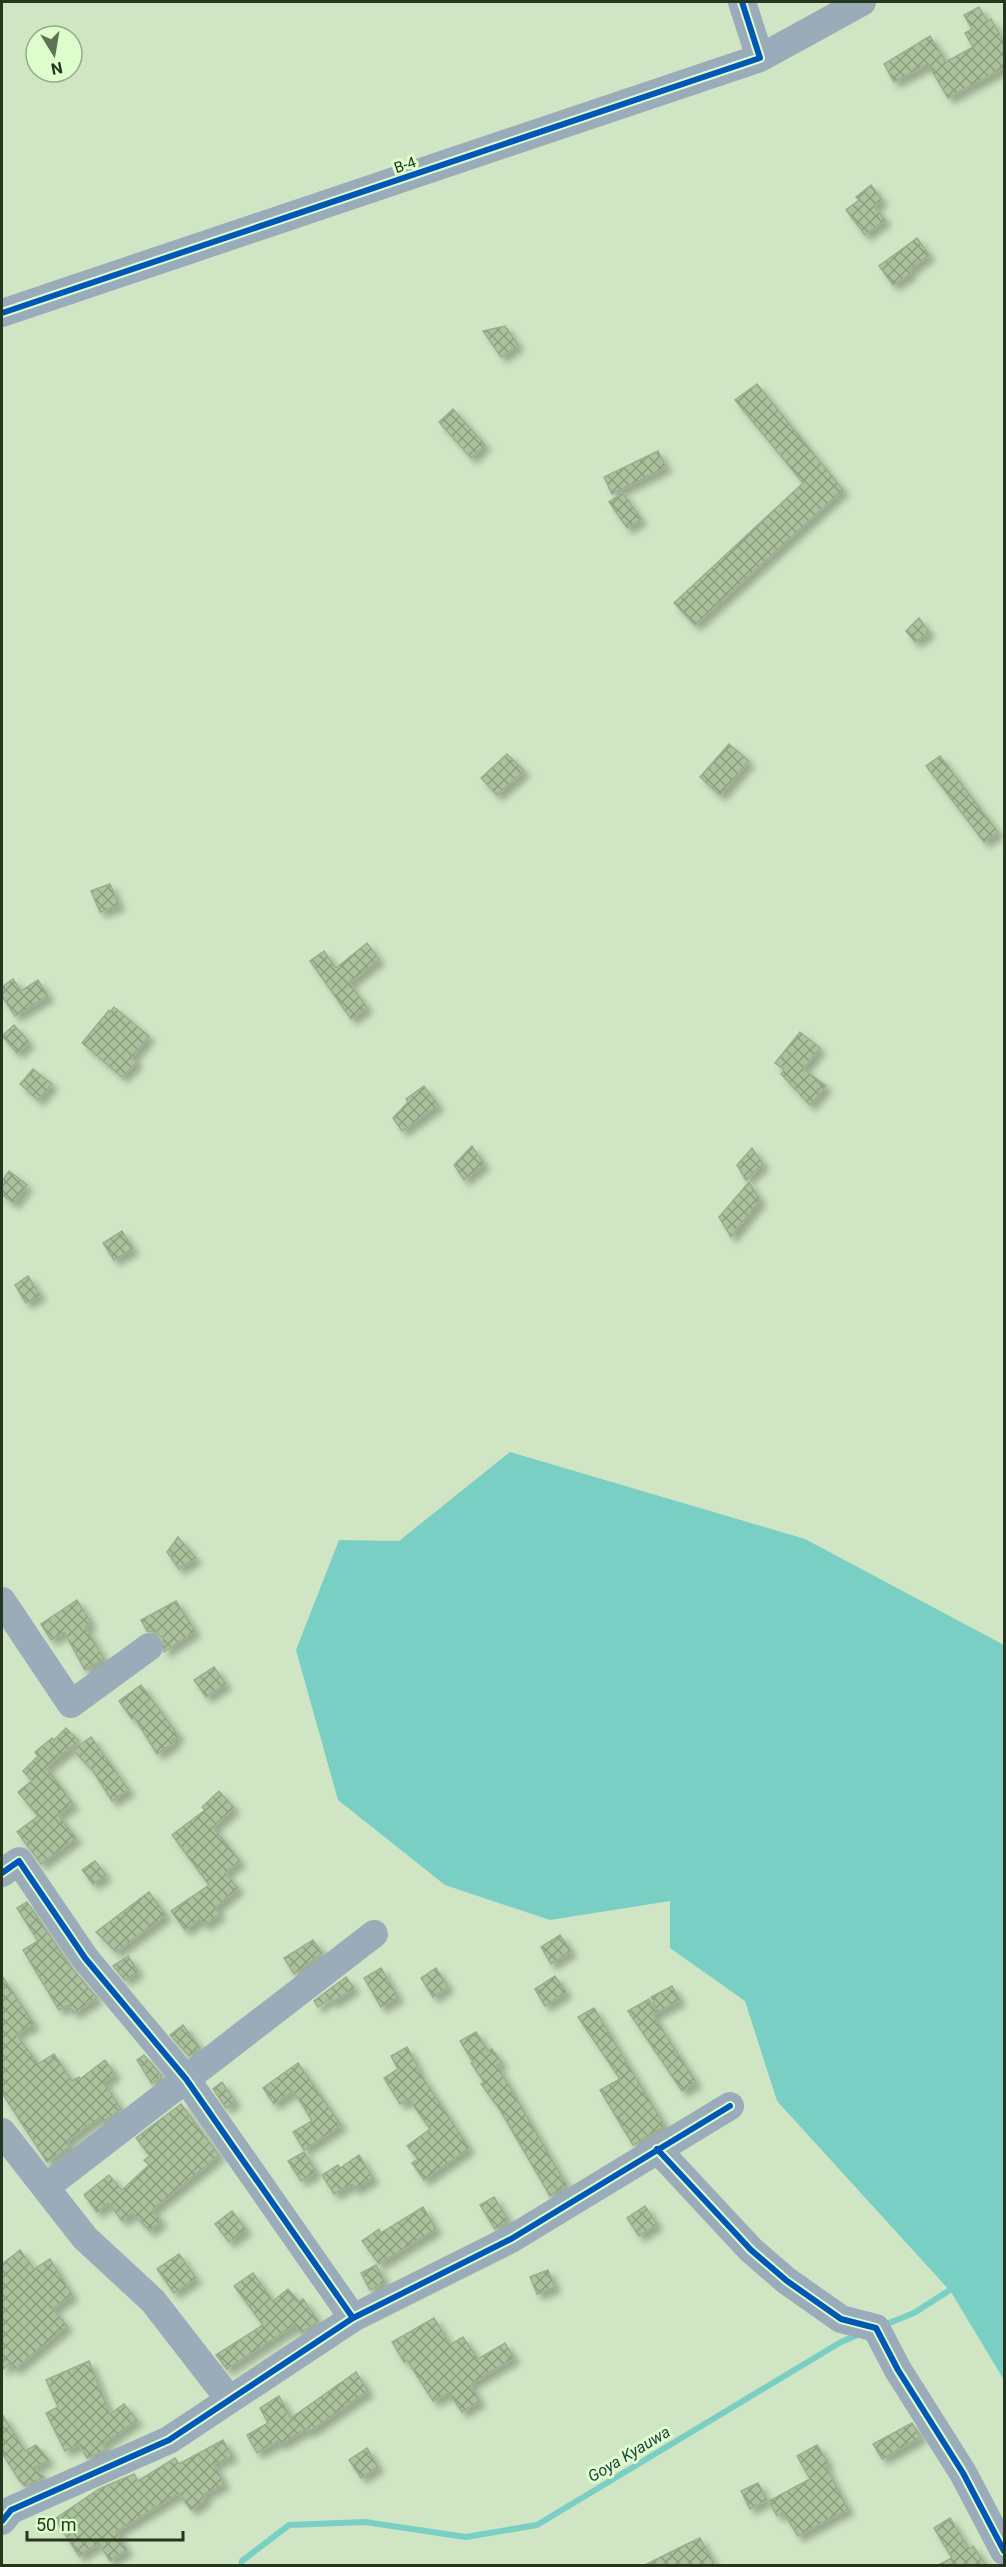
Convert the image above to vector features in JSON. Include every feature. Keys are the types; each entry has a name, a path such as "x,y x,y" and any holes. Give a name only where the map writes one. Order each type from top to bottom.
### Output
{"street":[{"path":"742,2 760,58"},
{"name":"B-4","path":"2,313 760,58 862,2"},
{"path":"2,1601 71,1704 149,1647"},
{"path":"2,1873 18,1861 84,1958 186,2079 353,2318"},
{"path":"46,2187 374,1934"},
{"path":"5,2510 169,2440 353,2318 511,2239 730,2106"},
{"path":"5,2144 46,2187 85,2238 153,2301 229,2399"},
{"path":"657,2149 751,2250 787,2281 841,2319 876,2328 898,2370 963,2474 1005,2551"}],"water":[{"path":"510,1452 805,1539 1004,1645 1004,2380 951,2292 777,2101 745,2001 670,1948 670,1901 550,1920 445,1885 338,1800 296,1650 339,1540 399,1541"}],"building":[{"path":"979,7 987,21 991,19 1005,44 1005,67 948,98 928,64 894,82 884,64 930,36 946,62 973,47 965,33 972,29 964,15"},
{"path":"871,185 882,200 874,206 885,220 865,235 846,210 859,200 856,197"},
{"path":"917,238 929,255 909,270 911,273 893,285 879,266"},
{"path":"505,326 518,345 501,357 483,331"},
{"path":"757,384 843,490 695,625 674,603 803,483 735,400"},
{"path":"453,409 485,445 471,458 439,422"},
{"path":"658,451 666,467 612,494 604,477"},
{"path":"623,493 641,519 627,528 609,502"},
{"path":"919,618 929,632 915,642 906,631"},
{"path":"729,744 749,761 720,795 700,777"},
{"path":"507,754 524,771 497,795 481,778"},
{"path":"940,756 998,832 984,842 926,766"},
{"path":"110,884 119,905 100,912 91,891"},
{"path":"367,943 379,959 349,983 367,1007 351,1019 310,961 324,951 336,968"},
{"path":"13,979 21,991 38,980 48,996 15,1016 2,996 2,987"},
{"path":"114,1007 149,1036 132,1057 137,1062 122,1077 82,1043"},
{"path":"14,1025 29,1042 17,1053 2,1036"},
{"path":"800,1032 820,1048 803,1069 826,1086 810,1105 781,1074 784,1070 775,1063"},
{"path":"33,1069 52,1084 38,1100 20,1084"},
{"path":"424,1086 438,1105 402,1131 393,1118 408,1102 406,1099"},
{"path":"472,1146 484,1164 464,1180 454,1165"},
{"path":"752,1148 763,1164 746,1180 737,1165"},
{"path":"9,1171 27,1185 14,1203 2,1195 2,1181"},
{"path":"749,1182 760,1200 731,1237 719,1217"},
{"path":"122,1231 133,1249 114,1260 103,1243"},
{"path":"28,1276 40,1295 26,1303 15,1285"},
{"path":"178,1537 196,1558 179,1569 167,1552"},
{"path":"77,1600 91,1623 85,1627 104,1659 85,1670 64,1632 51,1640 41,1624"},
{"path":"176,1601 195,1631 164,1652 163,1638 156,1632 147,1631 141,1620"},
{"path":"214,1667 226,1684 206,1697 194,1680"},
{"path":"141,1685 179,1736 172,1740 174,1743 157,1754 134,1717 132,1719 119,1701"},
{"path":"66,1728 79,1741 46,1767 73,1804 58,1815 76,1838 41,1864 17,1832 38,1816 18,1792 34,1779 30,1779 23,1771 38,1756 35,1752 52,1738 54,1740"},
{"path":"91,1737 129,1790 112,1801 93,1771 73,1750"},
{"path":"219,1791 234,1808 213,1827 240,1861 225,1873 238,1888 215,1908 220,1914 204,1925 200,1919 185,1930 171,1911 209,1885 172,1835 205,1810 202,1807"},
{"path":"95,1861 106,1875 93,1884 82,1870"},
{"path":"149,1892 166,1915 116,1952 96,1932"},
{"path":"27,1902 71,1967 97,1998 74,2013 68,2005 59,2010 23,1950 38,1941 17,1908"},
{"path":"560,1935 571,1951 551,1964 541,1947"},
{"path":"313,1940 322,1953 294,1974 284,1958"},
{"path":"128,1956 138,1971 125,1980 113,1966"},
{"path":"381,1968 398,1997 381,2007 364,1978"},
{"path":"436,1968 448,1987 433,1997 421,1978"},
{"path":"2,1976 34,2024 16,2034 38,2064 54,2054 72,2081 79,2077 80,2079 105,2060 115,2074 104,2082 121,2109 103,2122 100,2117 67,2141 70,2146 47,2162 2,2093"},
{"path":"555,1976 566,1992 545,2006 535,1989"},
{"path":"346,1977 354,1988 333,2002 331,1998 318,2007 314,2001"},
{"path":"672,1986 680,2000 658,2012 651,1997"},
{"path":"649,1999 657,2013 653,2015 696,2082 682,2091 628,2011"},
{"path":"594,2008 665,2126 633,2145 600,2090 620,2079 578,2017"},
{"path":"183,2025 200,2048 189,2056 170,2035"},
{"path":"476,2032 488,2051 492,2049 502,2063 497,2065 567,2186 550,2196 500,2110 481,2084 484,2082 460,2041"},
{"path":"407,2047 418,2067 416,2067 469,2148 424,2180 412,2163 418,2159 407,2146 430,2129 409,2099 400,2104 384,2078 398,2069 391,2056"},
{"path":"144,2055 162,2076 152,2084 137,2060"},
{"path":"298,2063 341,2125 304,2150 293,2132 312,2121 302,2104 293,2091 274,2104 263,2088"},
{"path":"222,2082 235,2101 226,2108 213,2089"},
{"path":"181,2104 219,2155 152,2210 161,2221 150,2231 132,2213 122,2221 109,2203 97,2212 84,2195 109,2175 122,2190 149,2165 144,2160 150,2156 136,2138"},
{"path":"304,2152 316,2172 301,2181 288,2161"},
{"path":"359,2155 373,2178 355,2189 352,2184 334,2194 322,2175 338,2165 340,2168"},
{"path":"494,2197 509,2221 495,2229 480,2205"},
{"path":"645,2206 657,2224 639,2236 627,2218"},
{"path":"423,2207 436,2229 379,2264 362,2241 379,2229 381,2233"},
{"path":"232,2211 246,2229 229,2242 215,2224"},
{"path":"20,2250 34,2269 50,2259 72,2295 53,2309 67,2326 15,2369 11,2363 2,2370 2,2264"},
{"path":"179,2254 196,2278 174,2293 157,2269"},
{"path":"376,2265 385,2282 370,2290 361,2273"},
{"path":"548,2270 555,2287 537,2294 530,2277"},
{"path":"253,2273 273,2301 288,2289 299,2302 303,2299 318,2321 301,2333 295,2325 227,2369 216,2355 263,2325 234,2286"},
{"path":"434,2318 450,2345 463,2337 478,2359 505,2343 514,2358 470,2385 480,2401 462,2412 449,2393 433,2401 407,2360 404,2362 392,2342"},
{"path":"89,2361 110,2414 124,2404 137,2420 103,2444 106,2450 87,2458 79,2444 65,2451 46,2413 58,2407 46,2380"},
{"path":"356,2372 368,2391 308,2432 306,2429 280,2444 278,2441 257,2453 247,2435 268,2423 260,2408 279,2396 291,2418"},
{"path":"2,2414 25,2451 36,2445 49,2460 33,2468 44,2477 25,2486 19,2480 2,2453"},
{"path":"912,2423 921,2437 882,2459 873,2444"},
{"path":"223,2440 232,2456 214,2464 224,2484 203,2495 206,2499 191,2510 179,2493 116,2532 127,2550 110,2561 99,2543 79,2556 55,2519 99,2489 134,2474 138,2481 175,2458 179,2464"},
{"path":"817,2445 828,2463 825,2465 848,2509 798,2536 783,2512 777,2516 769,2501 810,2479 797,2456"},
{"path":"367,2448 378,2467 361,2478 349,2460"},
{"path":"758,2483 767,2500 750,2509 741,2491"},
{"path":"950,2518 969,2549 973,2546 986,2565 938,2565 952,2558 934,2528"},
{"path":"700,2538 715,2565 645,2565 685,2545"}],"waterway":[{"name":"Goya Kyauwa","path":"884,2325 914,2313 956,2286"},
{"name":"Goya Kyauwa","path":"241,2566 242,2561 289,2525 365,2522 466,2537 537,2525 841,2342 860,2334"}],"cycle path":[{"path":"2,313 760,58 742,2"},
{"path":"2,1873 19,1861 85,1958 186,2079 353,2318"},
{"path":"2,2521 11,2510 169,2440 353,2318 511,2239 730,2106"},
{"path":"657,2149 751,2250 787,2281 841,2319 876,2328 898,2370 963,2473 1004,2551"}]}
